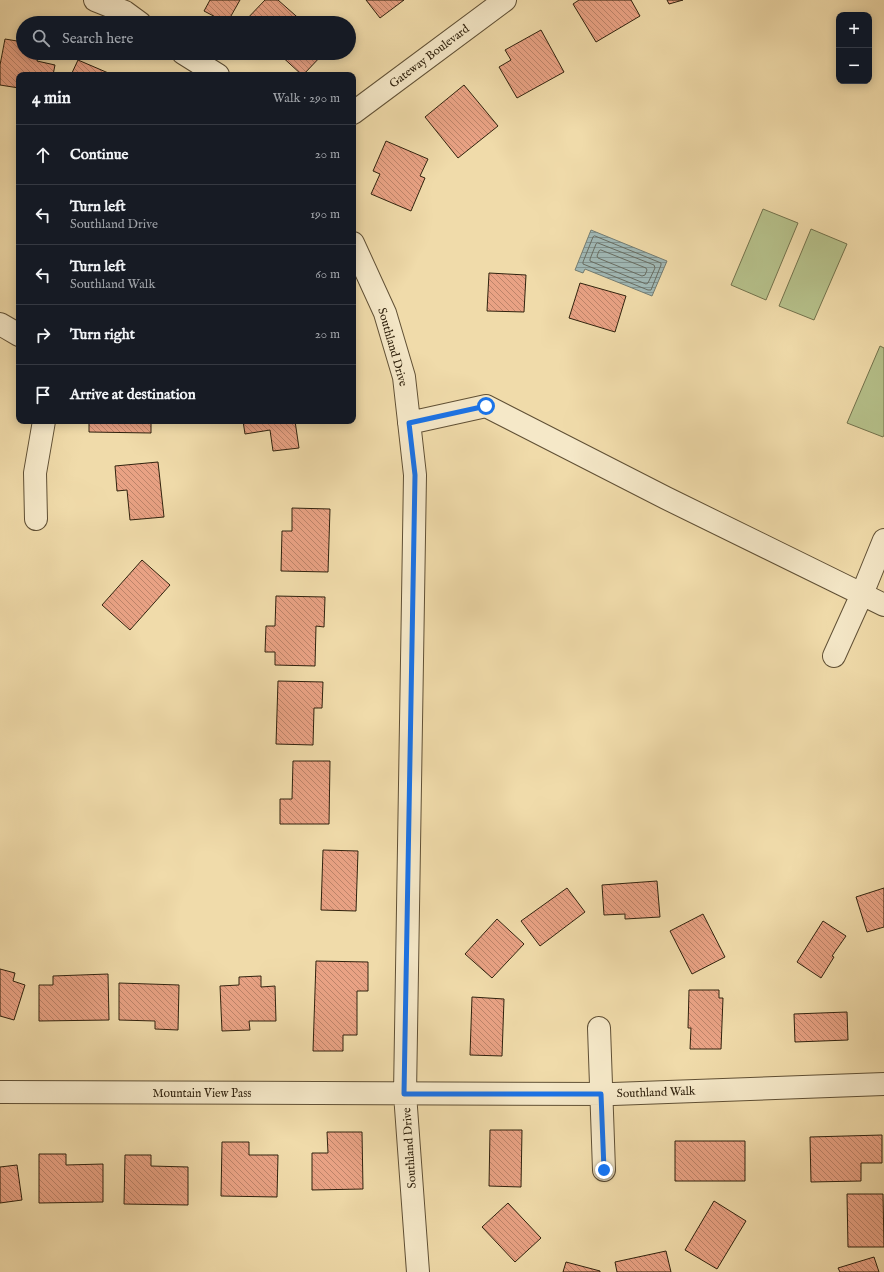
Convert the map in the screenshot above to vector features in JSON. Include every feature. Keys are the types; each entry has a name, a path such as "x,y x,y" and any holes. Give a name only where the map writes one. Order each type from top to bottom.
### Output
{"street":[{"path":"95,0 131,12"},
{"name":"Gateway Boulevard","path":"356,111 505,0"},
{"path":"193,60 213,72"},
{"name":"Southland Drive","path":"356,249 385,312 404,377 415,475 404,1094 418,1272"},
{"path":"0,324 16,333"},
{"path":"409,423 486,406 666,498 884,605"},
{"path":"36,519 35,473 43,424"},
{"path":"834,656 884,540"},
{"path":"599,1028 604,1170"},
{"name":"Southland Walk","path":"404,1094 601,1094 884,1084"},
{"name":"Mountain View Pass","path":"0,1092 404,1094"}],"green space":[{"path":"763,209 798,223 766,300 731,285"},
{"path":"811,229 847,244 814,320 779,306"},
{"path":"880,346 884,348 883,437 847,423"}],"water":[{"path":"591,230 667,261 652,296 585,269 583,273 575,270"}],"building":[{"path":"210,0 240,0 231,16 214,16 204,11"},
{"path":"265,0 278,0 296,16 250,16"},
{"path":"366,0 404,0 380,18"},
{"path":"579,0 631,0 640,16 596,42 573,4"},
{"path":"667,0 683,0 669,4"},
{"path":"541,30 564,72 517,98 499,67 511,60 505,50"},
{"path":"5,39 16,41 16,60 37,60 55,65 54,72 16,72 16,88 0,85 0,65"},
{"path":"78,60 106,72 72,72"},
{"path":"286,60 317,60 306,72 299,72"},
{"path":"464,85 498,126 458,158 425,117"},
{"path":"386,141 428,159 420,176 425,178 411,211 371,194 380,174 373,171"},
{"path":"489,273 526,275 524,312 487,311"},
{"path":"580,283 626,296 615,332 569,318"},
{"path":"89,424 151,424 151,433 89,432"},
{"path":"243,424 295,424 299,448 273,451 270,430 245,434"},
{"path":"158,462 164,517 130,520 127,490 117,491 115,466"},
{"path":"292,508 330,509 328,572 281,571 282,531 292,531"},
{"path":"142,560 170,585 130,630 102,605"},
{"path":"276,596 325,597 324,627 316,626 315,666 275,665 275,652 265,652 266,626 275,626"},
{"path":"278,681 323,682 322,708 314,708 313,745 276,744"},
{"path":"293,761 330,761 329,824 280,824 280,799 292,799"},
{"path":"323,850 358,851 356,911 321,910"},
{"path":"657,881 660,917 625,919 625,914 604,915 602,885"},
{"path":"567,888 585,912 540,946 521,921"},
{"path":"884,888 884,927 867,932 856,897"},
{"path":"703,914 725,957 692,974 670,931"},
{"path":"497,919 524,944 492,978 465,954"},
{"path":"823,921 846,936 832,956 834,957 821,978 797,962"},
{"path":"316,961 368,962 368,991 357,991 357,1035 343,1035 343,1051 313,1051"},
{"path":"0,969 15,973 13,981 25,985 14,1020 0,1016"},
{"path":"108,974 109,1020 39,1021 39,985 53,985 53,976"},
{"path":"261,976 261,987 275,986 276,1021 249,1021 250,1030 222,1031 220,986 239,985 239,977"},
{"path":"119,983 179,985 178,1030 155,1029 155,1021 119,1020"},
{"path":"689,990 719,990 719,998 723,998 721,1049 690,1049 691,1028 688,1028"},
{"path":"472,997 504,999 502,1056 470,1055"},
{"path":"847,1012 848,1040 795,1042 794,1014"},
{"path":"490,1130 522,1130 521,1187 489,1186"},
{"path":"327,1132 362,1132 363,1189 312,1190 312,1153 328,1153"},
{"path":"882,1135 882,1163 861,1163 861,1181 811,1182 810,1137"},
{"path":"675,1141 745,1141 745,1181 675,1181"},
{"path":"222,1142 249,1142 249,1155 278,1155 277,1197 221,1196"},
{"path":"39,1154 66,1154 66,1165 103,1164 103,1202 39,1203"},
{"path":"125,1155 151,1155 151,1166 188,1167 188,1205 124,1204"},
{"path":"17,1165 22,1200 0,1203 0,1167"},
{"path":"847,1194 883,1194 884,1247 848,1247"},
{"path":"714,1201 746,1221 717,1269 685,1250"},
{"path":"508,1203 541,1238 515,1262 482,1227"},
{"path":"666,1251 671,1272 617,1272 615,1262"},
{"path":"874,1257 879,1272 840,1272 838,1268"},
{"path":"566,1262 600,1271 600,1272 563,1272"}],"route":[{"path":"486,406 409,423 415,475 404,1094 601,1094 604,1170"}]}
